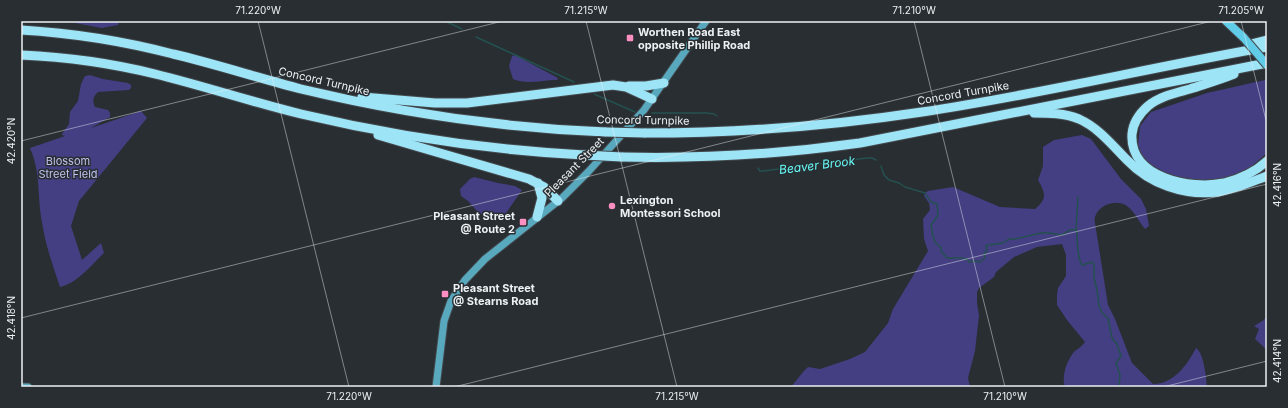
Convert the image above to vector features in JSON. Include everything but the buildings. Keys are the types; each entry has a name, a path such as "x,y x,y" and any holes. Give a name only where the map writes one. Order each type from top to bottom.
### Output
{"highway":[{"name":"Concord Turnpike","path":"21,30 82,36 142,46 282,84 411,112 541,128 644,133 738,131 819,125 887,117 979,102 1267,47"},
{"path":"1222,55 1267,40"},
{"path":"21,55 81,60 145,72 317,118 354,126 465,144 521,151 622,157 716,156 804,150 872,141 1250,66 1267,64"},
{"path":"1250,66 1217,81 1167,96 1151,104 1141,113 1135,122 1132,131 1132,143 1137,156 1144,165 1169,179 1192,184 1212,185 1232,181 1247,174 1267,161"},
{"path":"334,96 458,103 483,102 602,85 643,86 664,83"},
{"path":"624,86 652,99"},
{"path":"1012,114 1058,114 1072,116 1082,120 1100,132 1143,174 1160,184 1180,190 1202,193 1217,192 1267,176"},
{"path":"354,126 384,138 526,178 538,183 549,191 558,201"},
{"path":"537,217 542,198 538,183"}],"main road":[{"path":"1226,21 1244,38 1267,64"}],"street":[{"name":"Pleasant Street","path":"436,387 443,325 453,298 468,277 481,263 558,201 577,183 634,122 664,83 706,21"},
{"path":"21,387 28,387"}],"green space":[{"path":"64,21 119,21 118,25 102,28"},
{"path":"515,55 558,78 557,80 524,82 513,79 509,66 512,56"},
{"name":"Blossom Street Field","path":"90,75 103,79 128,83 131,85 129,90 98,92 96,94 93,100 95,107 108,110 110,117 91,128 141,111 147,118 79,201 71,226 82,260 101,243 104,253 73,282 60,287 45,238 40,212 36,166 30,148 65,136 62,134 69,124 70,112 78,101 81,84 85,76"},
{"path":"1265,80 1267,81 1267,153 1246,171 1226,179 1202,182 1185,180 1167,174 1150,164 1142,156 1138,145 1140,126 1151,112 1207,93"},
{"path":"1082,135 1091,139 1121,179 1141,199 1146,209 1149,226 1145,229 1130,208 1123,204 1114,203 1104,206 1097,213 1095,218 1108,305 1132,363 1153,384 1161,383 1173,377 1184,367 1196,348 1203,360 1207,387 1065,387 1064,373 1067,363 1072,354 1085,342 1057,305 1058,288 1066,276 1066,255 1062,244 1037,247 1014,257 996,272 994,277 979,288 977,292 979,315 975,351 968,378 970,387 791,387 808,367 820,369 850,359 865,352 888,323 893,309 928,251 924,239 923,219 930,210 929,203 924,196 925,193 928,191 953,187 1000,207 1035,209 1044,198 1044,192 1038,180 1043,166 1043,147 1054,140"},
{"path":"474,177 515,186 522,190 502,219 500,220 491,215 481,214 461,196 460,189"},
{"path":"1267,315 1267,350 1255,339 1259,329 1254,326 1264,320"}],"waterway":[{"name":"Beaver Brook","path":"445,21 462,29"},
{"name":"Beaver Brook","path":"476,37 574,82"},
{"name":"Beaver Brook","path":"594,94 635,112"},
{"name":"Beaver Brook","path":"652,113 706,113 717,116"},
{"name":"Beaver Brook","path":"758,168 760,171 763,171 867,158 876,160"},
{"name":"Beaver Brook","path":"881,166 884,175 889,180 925,193 931,202 937,204 938,215 931,225 934,241 941,247 941,251 947,258 961,258 967,259 969,262 980,262 985,258 984,254 987,250 986,246 988,245 1003,243 1009,239 1041,233 1061,235 1071,230 1077,231 1080,262 1082,265 1092,262 1094,264 1094,278 1099,306 1102,313 1108,318 1112,338 1117,344 1121,356 1116,363 1120,375 1119,387"},
{"path":"1076,230 1078,197"}],"place":[{"name":"Worthen Road East opposite Phillip Road","path":"630,38"},
{"name":"Lexington Montessori School","path":"612,206"},
{"name":"Pleasant Street @ Route 2","path":"523,222"},
{"name":"Pleasant Street @ Stearns Road","path":"445,294"}]}
